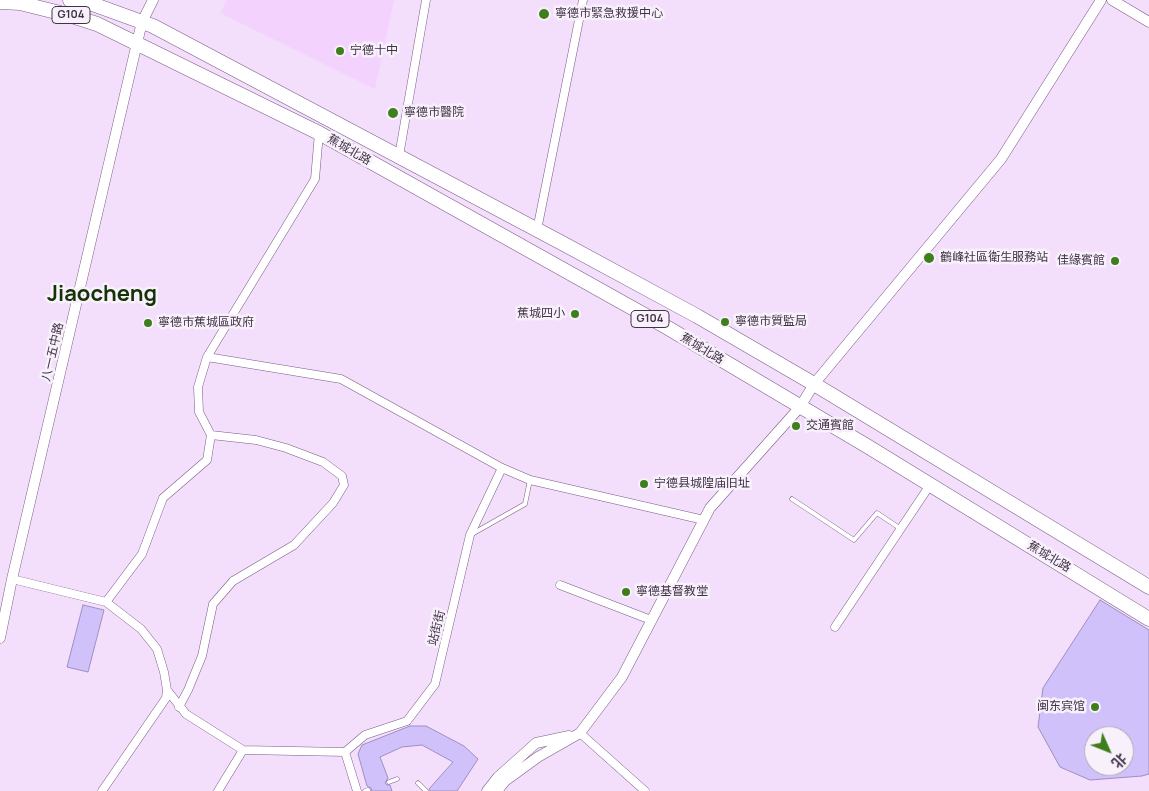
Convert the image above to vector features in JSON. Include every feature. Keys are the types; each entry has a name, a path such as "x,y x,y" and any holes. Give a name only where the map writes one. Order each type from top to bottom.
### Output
{"highway":[{"name":"G104","path":"70,0 95,5 147,24"},
{"name":"G104","path":"0,2 20,3 72,16 97,24 137,43"},
{"name":"蕉城北路","path":"147,24 399,156 697,316 814,384 1149,587"},
{"name":"蕉城北路","path":"137,43 319,132 668,328 1149,619"}],"street":[{"name":"八一五中路","path":"0,638 12,579 137,43 147,24 153,0"},
{"path":"399,156 426,0"},
{"path":"537,230 583,0"},
{"path":"497,791 505,781 532,762 580,733 622,677 710,508 800,407 814,384 1001,159 1101,0"},
{"path":"1112,0 1149,22"},
{"path":"106,602 142,554 163,498 206,460 211,436 199,412 198,387 207,357 315,179 319,132"},
{"path":"207,357 341,379 502,468 530,480 704,520"},
{"path":"179,707 202,656 213,604 233,581 294,544 333,503 344,485 342,476 323,462 286,448 256,440 211,436"},
{"name":"站街街","path":"345,752 364,735 408,721 435,684 470,535 502,468"},
{"path":"835,627 930,485"},
{"path":"12,579 106,602 141,629 156,649 164,672 167,690 166,698 102,791"},
{"path":"560,585 651,620"},
{"path":"167,690 186,714 243,750 345,752 357,791"},
{"path":"487,791 498,777 536,743 580,733"},
{"path":"580,733 645,791"},
{"path":"218,791 243,750"}],"lane":[{"path":"470,535 525,504 530,480"},
{"path":"792,499 854,540 877,513 901,529"},
{"path":"389,782 397,779"},
{"path":"418,783 426,791"}],"shaded area":[{"name":"宁德十中","path":"227,0 394,0 375,89 220,13"}],"building":[{"name":"闽东宾馆","path":"1100,600 1149,630 1149,774 1142,776 1090,780 1060,767 1038,727 1043,688"},
{"path":"83,605 104,610 88,672 67,667"},
{"path":"410,726 426,726 464,746 478,759 457,791 430,791 429,789 453,762 422,745 402,747 380,757 388,778 385,783 390,785 392,791 372,791 367,786 358,754 362,745"}],"place":[{"name":"寧德市緊急救援中心","path":"544,14"},
{"name":"宁德十中","path":"340,51"},
{"name":"寧德市醫院","path":"393,113"},
{"name":"鶴峰社區衛生服務站","path":"929,258"},
{"name":"佳緣賓館","path":"1115,261"},
{"name":"蕉城四小","path":"575,314"},
{"name":"寧德市質監局","path":"725,322"},
{"name":"寧德市蕉城區政府","path":"148,323"},
{"name":"交通賓館","path":"796,426"},
{"name":"宁德县城隍庙旧址","path":"644,484"},
{"name":"寧德基督教堂","path":"626,592"},
{"name":"闽东宾馆","path":"1095,707"}],"district":[{"name":"Jiaocheng","path":"102,295"}]}
